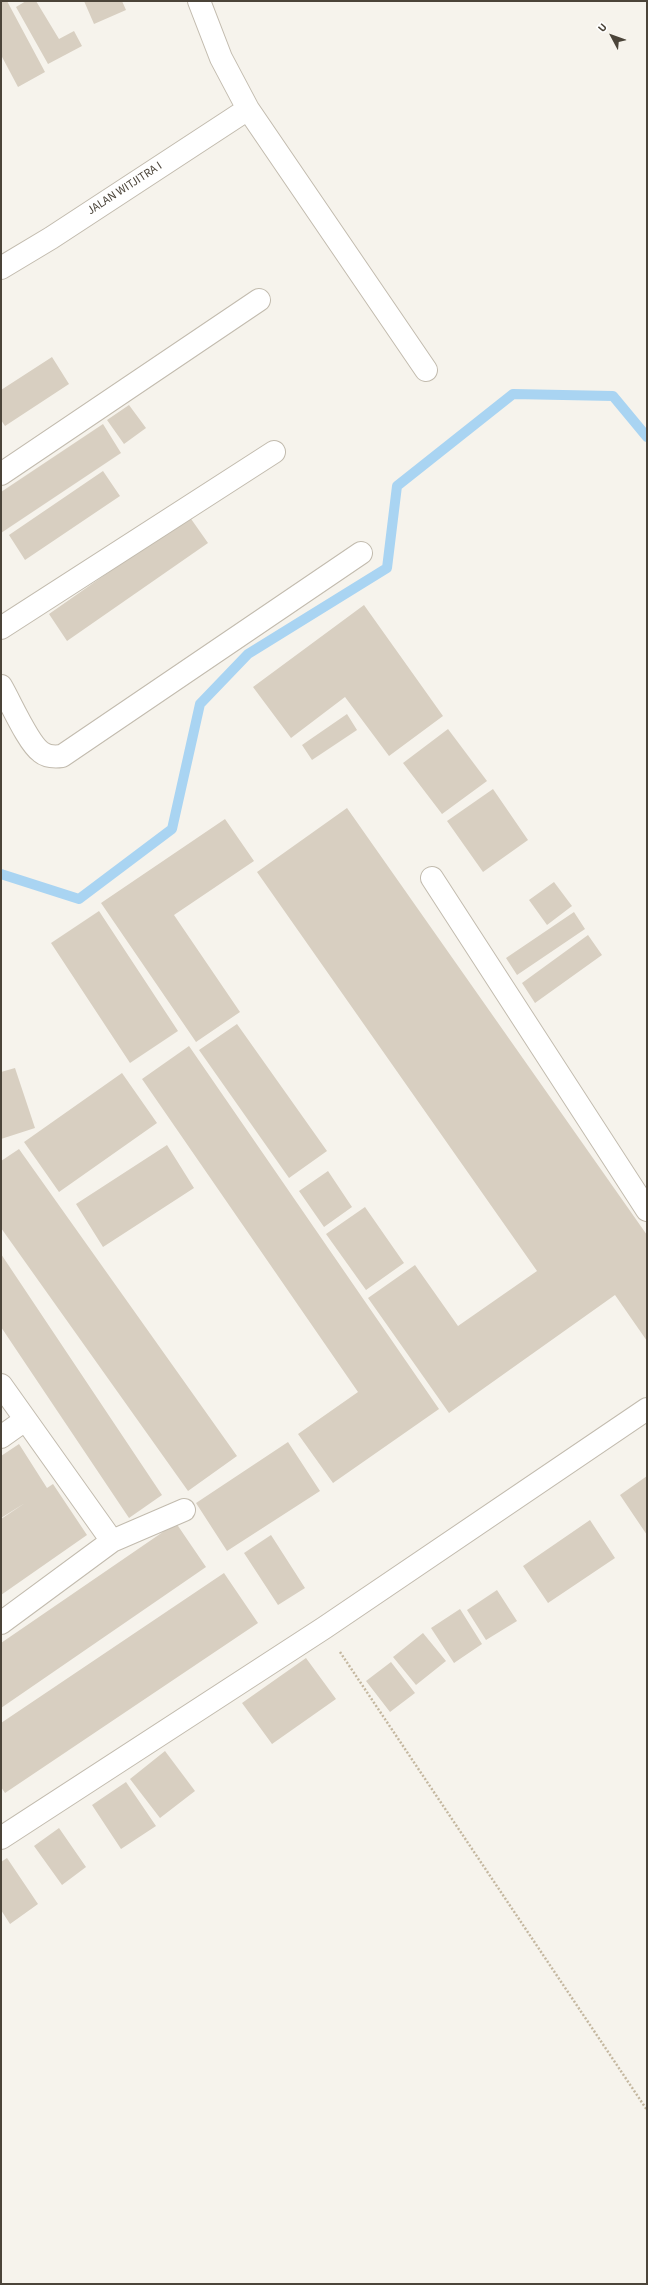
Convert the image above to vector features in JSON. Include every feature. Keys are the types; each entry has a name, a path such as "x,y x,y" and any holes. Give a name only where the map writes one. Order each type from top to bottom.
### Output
{"street":[{"path":"199,1 221,58 248,109 426,370"},
{"name":"JALAN WITJITRA I","path":"1,268 51,238 248,109"},
{"path":"1,474 259,300"},
{"path":"1,628 274,452"},
{"path":"1,686 32,742 40,752 50,757 62,756 361,553"},
{"path":"432,878 647,1210"},
{"path":"1,1385 112,1541"},
{"path":"1,1838 324,1628 647,1409"},
{"path":"1,1437 25,1420"},
{"path":"1,1623 112,1541 184,1510"}],"path":[{"path":"324,1628 647,2110"}],"building":[{"path":"1,1 7,1 45,72 18,87 1,55"},
{"path":"26,1 36,1 59,39 74,31 82,46 48,64 16,7"},
{"path":"84,1 122,1 126,10 94,24"},
{"path":"52,357 69,384 5,426 1,420 1,390"},
{"path":"129,405 146,428 124,444 107,420"},
{"path":"103,424 121,453 1,533 1,492"},
{"path":"103,471 120,496 25,560 9,535"},
{"path":"189,516 208,543 67,641 49,614"},
{"path":"364,605 443,716 389,756 345,697 291,738 253,687"},
{"path":"347,714 357,730 312,760 302,745"},
{"path":"448,729 487,781 442,814 403,763"},
{"path":"493,789 528,840 483,872 447,821"},
{"path":"347,808 647,1235 647,1341 615,1295 449,1413 368,1298 415,1265 458,1326 537,1271 257,872"},
{"path":"225,819 254,861 174,915 240,1012 196,1042 101,903"},
{"path":"554,882 572,906 547,925 529,900"},
{"path":"99,911 178,1031 130,1063 51,943"},
{"path":"574,912 585,929 517,975 506,958"},
{"path":"588,935 602,955 535,1003 522,983"},
{"path":"237,1024 327,1151 289,1178 199,1050"},
{"path":"189,1046 439,1409 333,1483 298,1434 358,1392 142,1079"},
{"path":"15,1068 35,1128 1,1139 1,1072"},
{"path":"122,1073 157,1123 59,1192 24,1142"},
{"path":"167,1145 194,1188 103,1247 76,1204"},
{"path":"19,1149 237,1456 188,1491 1,1228 1,1161"},
{"path":"328,1171 352,1207 324,1227 299,1191"},
{"path":"365,1207 404,1263 366,1290 326,1234"},
{"path":"1,1254 162,1495 129,1518 1,1327"},
{"path":"288,1442 320,1491 227,1551 196,1503"},
{"path":"19,1444 47,1488 53,1484 87,1535 1,1595 1,1519 25,1503 1,1518 1,1456"},
{"path":"647,1476 647,1535 620,1495"},
{"path":"590,1520 615,1558 548,1603 523,1566"},
{"path":"176,1523 206,1567 1,1708 1,1643"},
{"path":"271,1535 305,1588 278,1605 244,1553"},
{"path":"224,1573 258,1623 5,1793 1,1787 1,1723"},
{"path":"497,1590 517,1621 486,1640 467,1610"},
{"path":"460,1609 482,1644 454,1663 431,1628"},
{"path":"423,1633 446,1661 416,1685 393,1657"},
{"path":"306,1658 336,1699 272,1744 242,1703"},
{"path":"391,1662 415,1693 390,1712 366,1681"},
{"path":"165,1751 195,1791 160,1818 130,1779"},
{"path":"126,1782 156,1826 121,1849 92,1805"},
{"path":"59,1828 86,1867 62,1885 34,1846"},
{"path":"7,1858 38,1904 10,1924 1,1910 1,1862"}],"waterway":[{"path":"1,874 79,899 172,829 200,704 248,654 387,568 397,486 513,394 613,396 647,437"}]}
